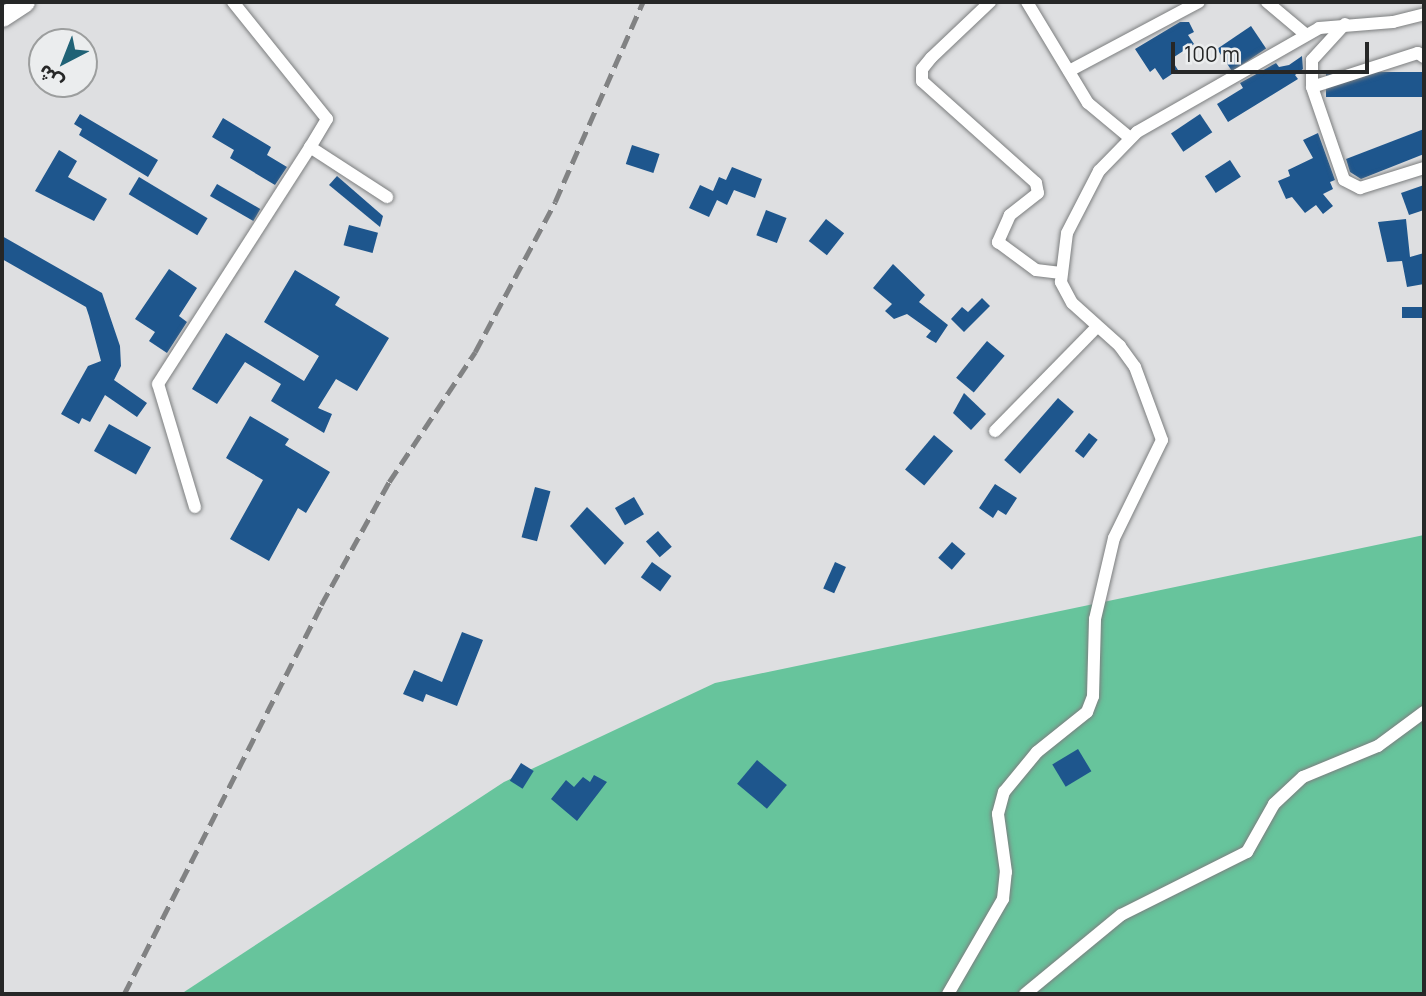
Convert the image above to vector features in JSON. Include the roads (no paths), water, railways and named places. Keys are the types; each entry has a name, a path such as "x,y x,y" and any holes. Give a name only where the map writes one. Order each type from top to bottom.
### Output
{"highway":[{"path":"2,17 25,2"}],"street":[{"path":"195,507 159,384 327,119 233,2"},
{"path":"990,2 931,58 922,69 922,80 1036,184 1038,193 1010,215 998,242 1036,270 1061,273"},
{"path":"1027,2 1088,103 1130,138"},
{"path":"1069,71 1199,2"},
{"path":"1267,2 1305,34"},
{"path":"948,994 1003,899 1006,872 998,814 1004,792 1037,752 1087,712 1093,696 1095,619 1114,538 1162,440 1135,367 1120,346 1072,303 1061,273 1067,233 1099,171 1130,138 1305,34 1345,23 1394,23 1424,14"},
{"path":"1345,23 1323,43 1312,61 1312,87 1349,185 1360,188 1424,168"},
{"path":"1312,87 1418,53 1424,57"},
{"path":"310,147 387,197"},
{"path":"995,431 1097,327"},
{"path":"1025,994 1121,915 1247,852 1274,804 1303,776 1378,746 1424,712"}],"railway":[{"path":"124,994 321,605 389,482 475,352 555,202 643,2"}]}
